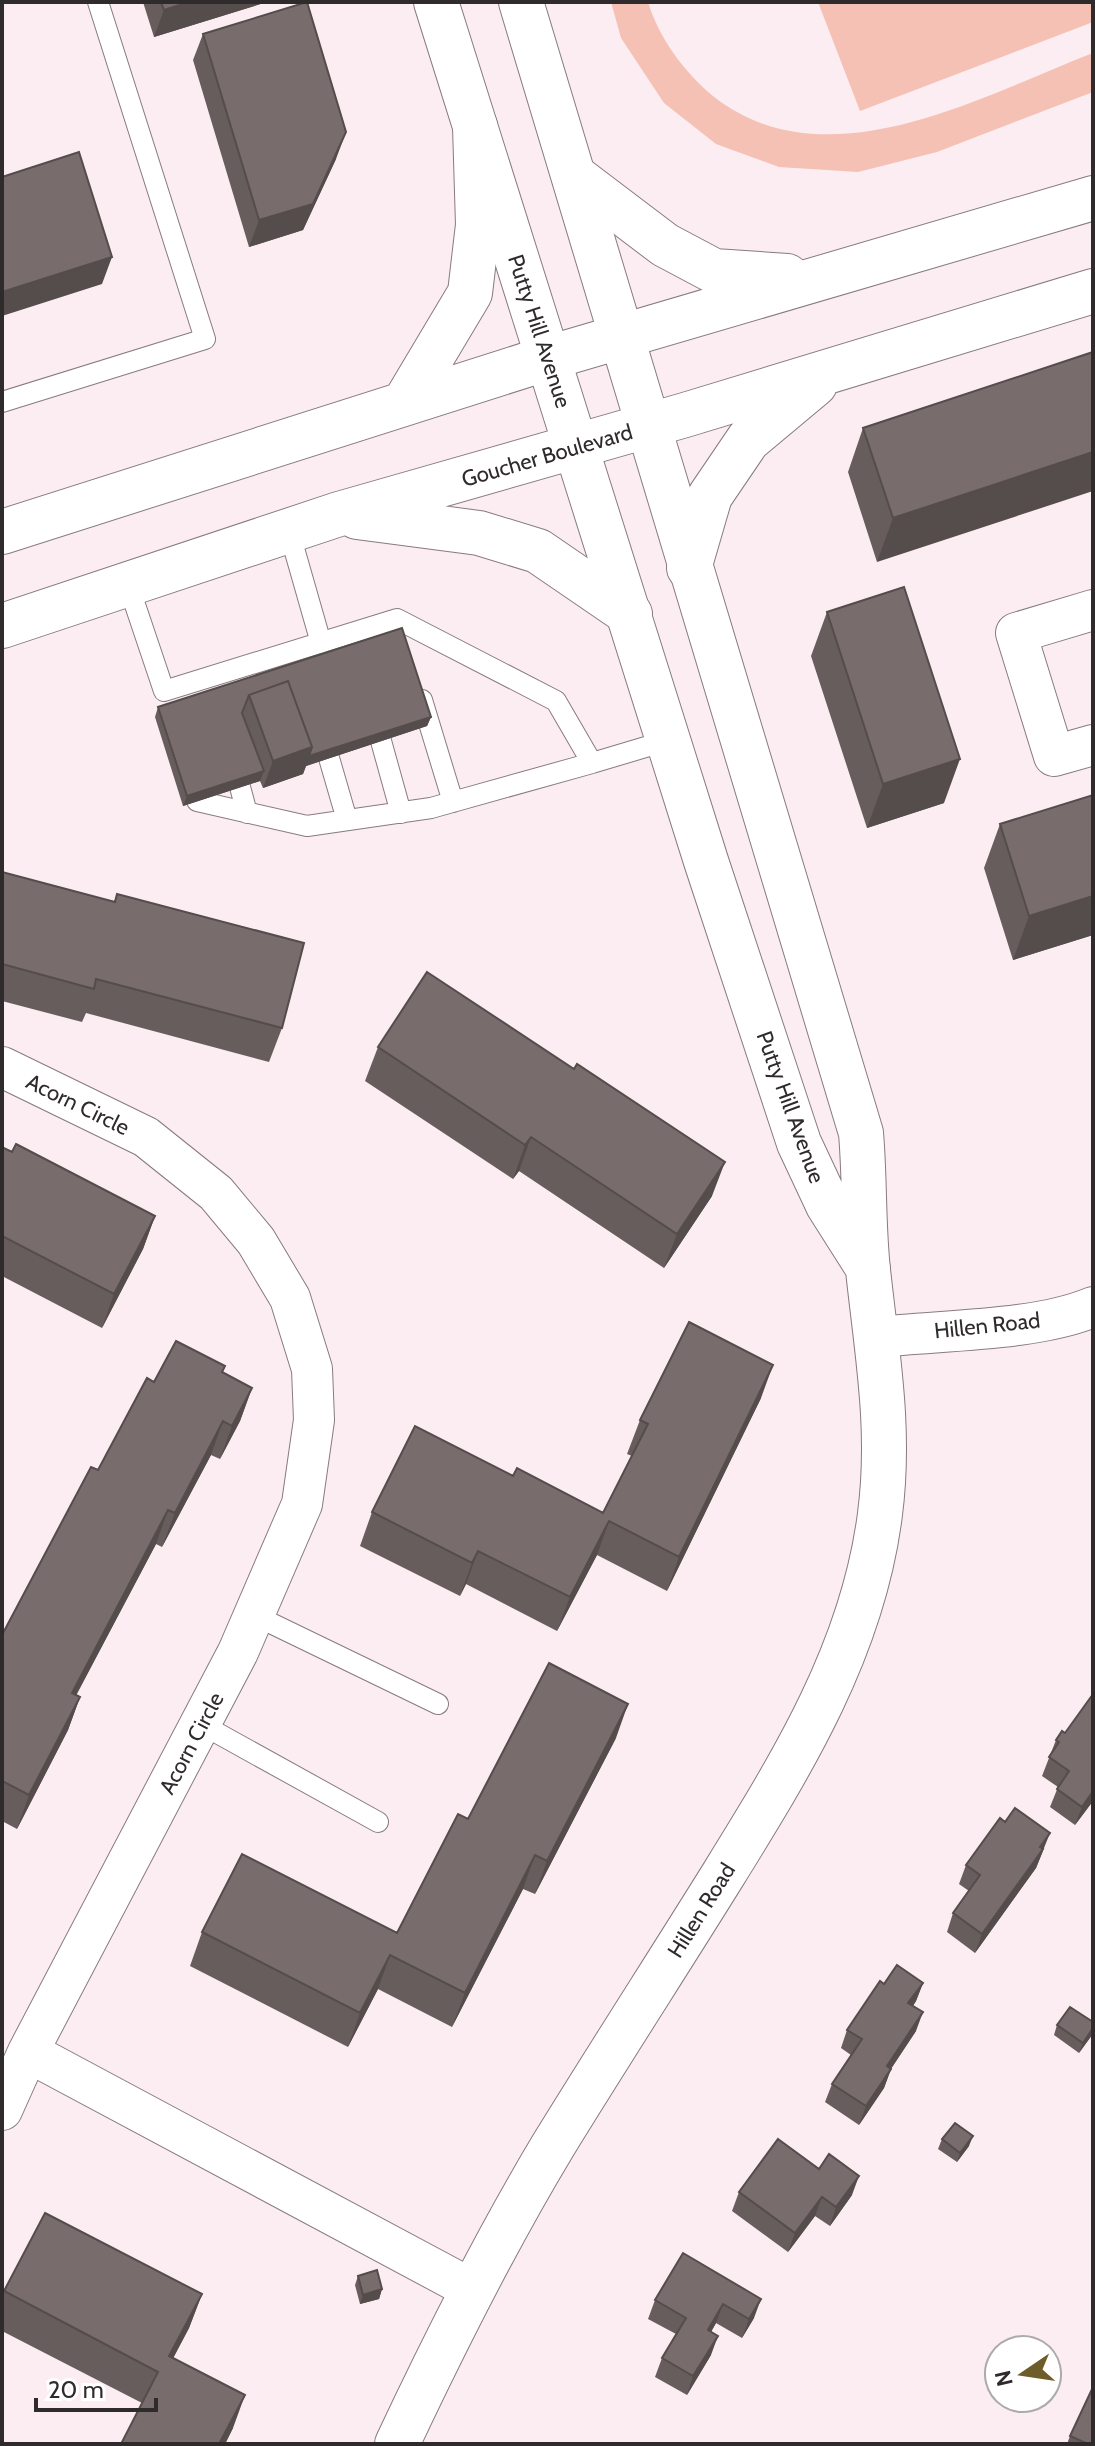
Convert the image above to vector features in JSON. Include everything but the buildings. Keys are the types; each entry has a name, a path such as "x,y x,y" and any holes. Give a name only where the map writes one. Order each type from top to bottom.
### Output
{"street":[{"name":"Putty Hill Avenue","path":"436,2 799,1143 828,1205 868,1268"},
{"path":"521,2 861,1133 868,1268"},
{"path":"405,402 470,293 478,225 475,126"},
{"path":"574,176 665,245 714,271 813,278"},
{"path":"2,532 548,358 1093,198"},
{"name":"Goucher Boulevard","path":"2,626 339,514 828,373 1093,291"},
{"path":"689,568 710,496 748,440 828,373"},
{"path":"339,514 479,533 538,551 630,614"},
{"path":"1093,610 1016,633 1054,756 1093,745"},
{"name":"Acorn Circle","path":"2,1067 146,1137 216,1193 256,1241 290,1298 312,1369 314,1420 302,1504 254,1615 201,1724 28,2052 2,2110"},
{"name":"Hillen Road","path":"397,2444 473,2290 553,2147 788,1770 834,1681 864,1594 880,1515 885,1434 879,1337 868,1268"},
{"name":"Hillen Road","path":"879,1337 1027,1322 1074,1315 1093,1307"},
{"path":"28,2052 473,2290"}],"lane":[{"path":"2,402 205,339 98,2"},
{"path":"289,531 321,643"},
{"path":"128,584 171,711"},
{"path":"164,691 210,688 299,659 321,643 352,643 397,619"},
{"path":"397,619 406,650"},
{"path":"397,619 556,701 592,763"},
{"path":"416,680 453,802"},
{"path":"197,801 307,826 401,813 453,802 669,740"},
{"path":"381,741 401,813"},
{"path":"329,758 347,820"},
{"path":"240,787 247,813"},
{"path":"254,1615 438,1704"},
{"path":"201,1724 378,1822"}],"shaded area":[{"path":"611,2 648,2 674,54 713,96 757,122 804,133 852,133 902,124 1001,91 1093,53 1093,92 937,152 858,172 779,167 716,144 664,103 621,38"},
{"path":"818,2 1093,2 1093,22 860,111"}]}
